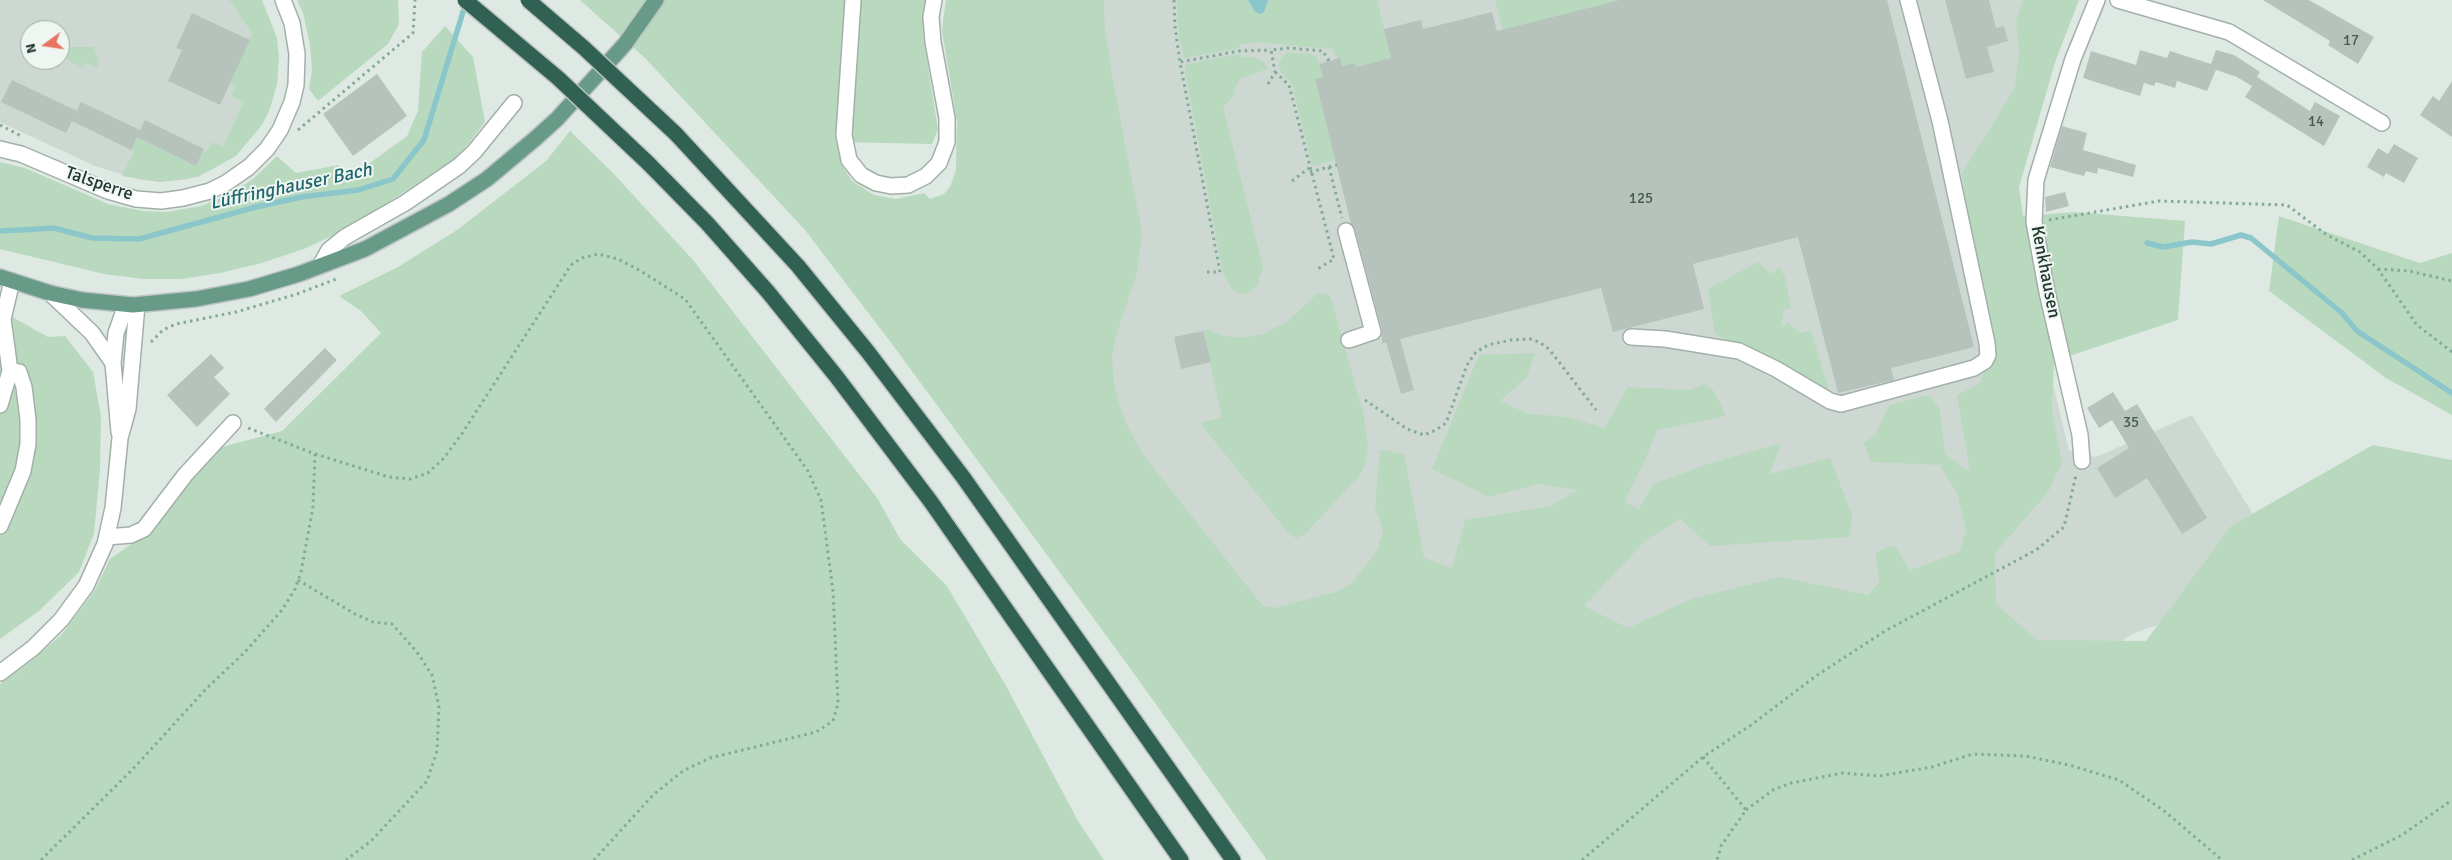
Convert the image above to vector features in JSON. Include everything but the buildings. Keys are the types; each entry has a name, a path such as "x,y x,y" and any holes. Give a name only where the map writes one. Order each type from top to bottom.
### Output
{"highway":[{"path":"465,0 558,78 648,163 707,223 768,292 842,384 931,502 1181,860"},
{"path":"528,0 584,48 676,134 798,266 868,352 963,477 1233,860"}],"main road":[{"path":"6,279 50,293 132,305 196,299 249,288 320,266 365,248 429,216 504,165 557,119 625,44 656,0"}],"street":[{"name":"Talsperre","path":"0,149 20,154 108,191 136,198 161,201 194,196 226,183 258,159 280,130 292,102 297,69 296,38 283,0"},
{"path":"853,0 844,135 849,160 860,175 876,183 891,186 908,185 926,176 939,163 947,142 947,118 933,42 932,17 934,0"},
{"path":"1631,337 1665,339 1739,351 1776,369 1830,401 1840,404 1974,368 1985,361 1988,356 1987,344 1938,112 1908,0"},
{"name":"Kenkhausen","path":"2082,461 2080,435 2047,292 2034,222 2036,180 2073,59 2097,0"},
{"path":"2118,0 2229,32 2382,123"},
{"path":"320,266 329,250 345,237 405,203 459,166 474,152 514,103"},
{"path":"1344,226 1373,332 1349,340"},
{"path":"0,405 10,371 3,319 6,279"},
{"path":"50,293 92,333 113,363"},
{"path":"120,438 113,363 116,333 132,305"},
{"path":"0,673 43,640 70,609 86,586 107,537 113,508 120,438 128,409 132,305"},
{"path":"0,526 23,471 28,444 28,420 24,387 19,372 10,371"},
{"path":"107,537 131,535 144,529 185,475 233,423"}],"path":[{"path":"280,130 300,130 413,33 415,0"},
{"path":"1174,0 1175,27 1180,62 1220,272 1207,272"},
{"path":"1180,62 1239,51 1289,48 1323,51 1329,61"},
{"path":"1271,50 1275,72 1289,85 1334,259 1316,270"},
{"path":"1268,84 1275,72"},
{"path":"0,126 27,138"},
{"path":"1292,181 1310,170 1337,165"},
{"path":"1329,167 1344,226"},
{"path":"2034,222 2159,201 2287,205 2327,235 2360,252 2378,269 2417,325 2452,352"},
{"path":"233,423 315,454 388,477 410,479 428,473 444,458 463,432 570,266 582,258 598,254 618,259 639,270 685,300 808,470 821,500 834,591 838,703 832,721 816,732 710,758 683,771 653,795 594,860"},
{"path":"2378,269 2409,271 2452,281"},
{"path":"1365,400 1407,429 1424,435 1446,423 1466,365 1476,352 1488,345 1511,340 1530,340 1539,342 1549,349 1596,410"},
{"path":"41,860 133,769 206,689 245,652 282,610 298,580 313,507 315,454"},
{"path":"1582,860 1703,757 1751,725 1816,676 1884,631 2036,550 2064,527 2082,461"},
{"path":"298,580 355,614 373,622 392,624 417,652 432,674 439,707 437,751 427,781 371,841 346,860"},
{"path":"1717,860 1721,846 1746,810 1772,790 1791,783 1843,773 1878,776 1932,767 1973,754 2025,756 2068,765 2119,780 2163,810 2222,860"},
{"path":"1703,757 1746,810"},
{"path":"2352,860 2402,835 2452,800"}],"shaded area":[{"path":"0,0 229,0 252,34 236,87 243,102 223,147 212,156 203,151 190,179 160,182 141,180 95,166 0,122"},
{"path":"946,0 2079,0 2055,62 2019,187 2016,229 2069,451 2096,457 2192,415 2267,537 2179,617 2132,634 2092,661 1325,860 950,187 956,171 957,121 942,30"}],"green space":[{"path":"229,0 262,0 277,38 279,59 277,84 270,109 262,125 236,156 198,177 160,182 122,176 134,151 131,150 137,137 196,166 203,151 206,152 212,142 223,147 243,102 231,96 236,87 230,83 252,34"},
{"path":"297,0 398,0 399,24 388,44 318,101 309,89 312,70 310,45 303,13"},
{"path":"580,0 926,0 923,35 938,129 932,144 837,142 841,164 852,181 874,195 896,199 924,193 930,199 944,194 950,187 956,171 957,121 942,30 946,0 1104,0 1105,30 1114,86 1142,232 1137,273 1112,354 1114,383 1125,421 1141,452 1263,606 1274,608 1336,592 1351,584 1377,551 1383,531 1375,507 1380,450 1404,454 1424,558 1452,568 1465,520 1551,506 1577,490 1538,484 1489,497 1432,469 1479,355 1535,353 1527,377 1500,401 1529,414 1568,417 1604,428 1628,387 1690,390 1704,384 1714,391 1726,416 1657,430 1645,460 1624,502 1639,509 1653,484 1705,465 1781,443 1770,474 1830,458 1852,515 1850,537 1710,546 1680,519 1645,541 1584,606 1628,628 1691,599 1780,577 1868,595 1879,583 1876,552 1894,545 1910,570 1960,552 1966,530 1957,493 1940,465 1871,462 1864,443 1875,435 1889,405 1929,395 1940,409 1945,454 1970,472 1957,395 1980,383 1991,353 1962,173 2015,88 2019,53 2016,21 2023,0 2079,0 2055,62 2019,187 2023,216 2075,212 2185,221 2178,320 2054,361 2052,410 2062,463 2048,492 1995,553 1996,604 2037,640 2146,641 2231,526 2373,445 2452,460 2452,860 1267,860 1130,668 895,348 805,230 645,58"},
{"path":"1177,0 1377,0 1391,58 1356,67 1355,63 1342,66 1332,49 1256,42 1240,45 1239,48 1184,58 1179,36"},
{"path":"1495,0 1620,0 1503,30"},
{"path":"445,26 473,57 485,122 459,156 351,227 304,249 262,263 220,273 181,279 143,279 104,274 0,249 0,162 25,168 108,204 143,211 166,212 201,206 228,195 253,179 277,156 296,173 339,165 339,170 363,168 407,136 418,111 422,52"},
{"path":"70,47 94,47 99,63 97,68 86,63 83,68 70,61"},
{"path":"1287,52 1311,54 1316,57 1319,63 1323,77 1315,79 1335,160 1312,166 1292,84 1280,71 1280,60"},
{"path":"1239,54 1243,58 1251,57 1264,61 1268,69 1241,78 1235,87 1234,96 1223,107 1263,267 1257,286 1248,293 1241,294 1232,289 1223,274 1185,71 1186,64"},
{"path":"570,131 613,173 693,260 878,499 900,539 947,586 1005,684 1078,821 1104,860 0,860 0,684 33,660 62,634 95,590 110,559 147,533 202,467 222,447 282,431 381,333 361,311 339,296 398,267 457,230 546,161"},
{"path":"2279,216 2420,263 2452,253 2452,415 2386,378 2269,291"},
{"path":"1758,262 1771,274 1779,267 1785,277 1791,308 1784,310 1781,327 1788,323 1800,333 1811,330 1829,391 1715,334 1708,289"},
{"path":"1318,293 1328,294 1332,301 1364,416 1368,447 1366,462 1360,475 1304,535 1296,538 1289,534 1200,423 1222,417 1203,331 1206,329 1221,335 1239,338 1263,334 1288,321"},
{"path":"0,310 48,337 65,336 93,372 101,416 100,470 94,534 79,572 39,611 0,639"}],"water":[{"path":"1248,0 1268,0 1264,12 1260,14 1255,12"}],"waterway":[{"name":"Lüffringhauser Bach","path":"2,231 54,228 92,238 139,239 256,207 301,197 358,190 393,179 424,140 466,2"},
{"path":"2147,243 2163,247 2192,242 2211,244 2241,235 2251,238 2342,313 2357,331 2452,393"}]}
